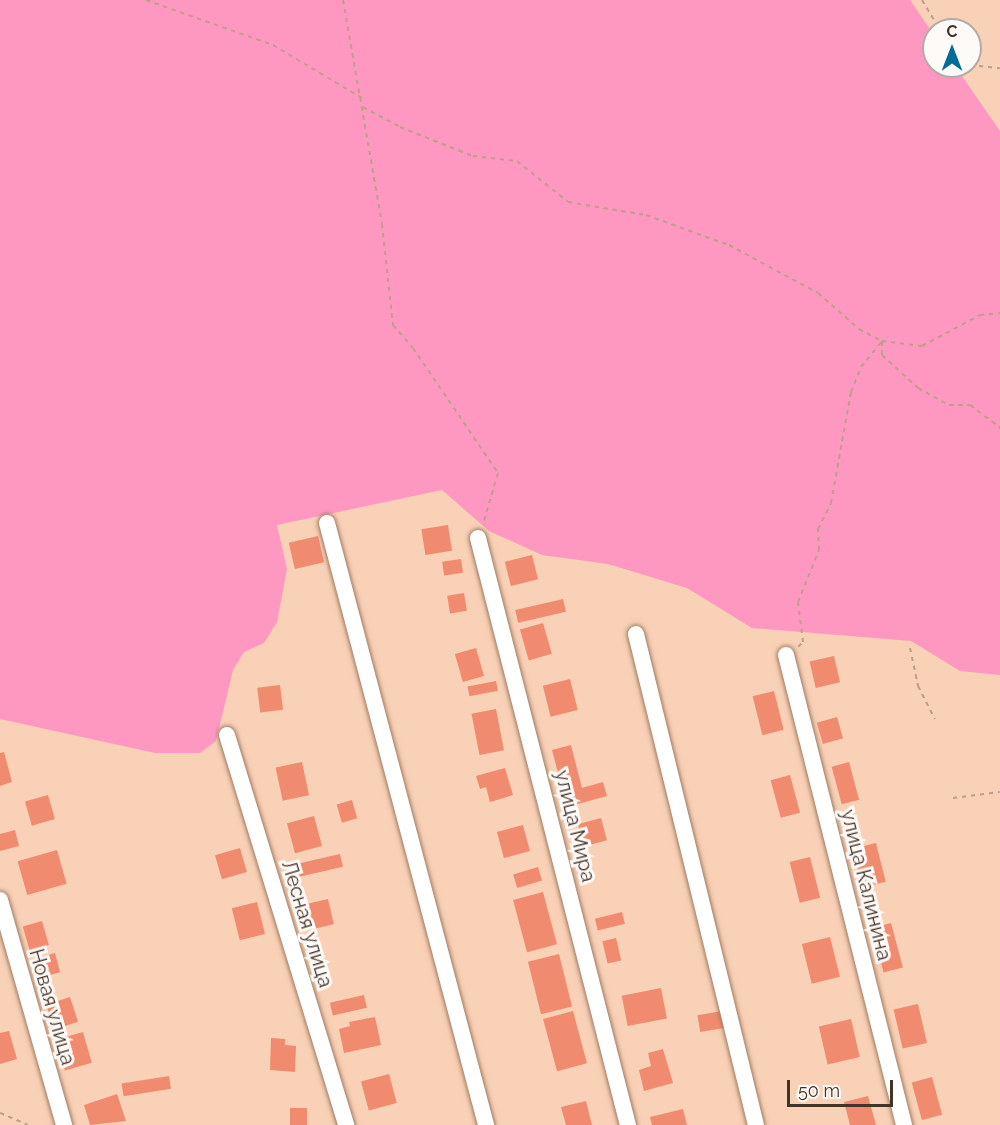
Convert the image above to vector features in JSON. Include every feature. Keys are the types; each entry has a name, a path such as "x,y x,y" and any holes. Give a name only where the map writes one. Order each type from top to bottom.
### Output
{"street":[{"path":"327,523 486,1125"},
{"name":"улица Мира","path":"478,538 628,1125"},
{"path":"636,634 756,1125"},
{"name":"улица Калинина","path":"786,655 904,1125"},
{"name":"Лесная улица","path":"227,735 346,1125"},
{"name":"Новая улица","path":"0,900 64,1125"}],"path":[{"path":"146,0 273,45 362,98"},
{"path":"343,0 362,98 382,224 393,326 413,348 498,473 478,538"},
{"path":"922,0 933,18"},
{"path":"982,66 1000,68"},
{"path":"363,106 400,127 473,156 517,161 568,202 646,215 729,245 818,293 859,329 882,341 922,346 980,315 1000,313"},
{"path":"882,341 882,355 918,388 949,405 970,405 1000,428"},
{"path":"786,655 803,642 798,602 819,549 818,529 831,503 840,433 851,392 861,366 882,341"},
{"path":"910,648 918,686 935,719"},
{"path":"953,798 1000,792"},
{"path":"0,1113 28,1125"}],"shaded area":[{"path":"0,0 910,0 922,18 922,78 963,78 1000,131 1000,675 960,671 911,641 752,628 687,588 608,564 542,555 489,531 442,490 277,525 287,569 277,622 264,643 244,652 233,670 216,741 200,753 155,753 0,719"}],"building":[{"path":"448,525 452,551 425,555 421,529"},
{"path":"318,536 324,562 295,569 289,543"},
{"path":"532,555 538,579 511,586 505,562"},
{"path":"461,559 463,573 444,576 442,562"},
{"path":"464,593 467,611 450,613 447,596"},
{"path":"563,599 566,612 518,623 515,610"},
{"path":"543,623 552,654 529,660 520,630"},
{"path":"476,648 484,676 463,682 455,654"},
{"path":"834,656 840,682 816,688 810,662"},
{"path":"570,679 578,710 551,717 543,686"},
{"path":"496,681 498,691 469,696 468,687"},
{"path":"280,685 283,710 260,713 257,688"},
{"path":"774,691 784,730 762,735 753,696"},
{"path":"496,709 504,750 479,755 471,714"},
{"path":"837,717 843,738 823,744 817,723"},
{"path":"571,745 582,788 603,782 607,796 567,807 552,750"},
{"path":"4,752 12,782 0,786 0,753"},
{"path":"302,762 309,795 283,801 276,768"},
{"path":"849,762 859,800 842,804 832,767"},
{"path":"505,768 513,795 490,802 486,787 480,789 476,776"},
{"path":"790,775 800,813 781,818 771,780"},
{"path":"48,795 55,819 32,826 25,802"},
{"path":"352,800 357,818 342,823 337,804"},
{"path":"314,816 322,846 295,853 287,823"},
{"path":"601,818 607,840 584,846 578,824"},
{"path":"523,825 530,851 504,858 497,832"},
{"path":"15,830 19,846 0,851 0,834"},
{"path":"876,843 886,882 862,888 853,849"},
{"path":"240,848 247,872 222,879 215,855"},
{"path":"57,850 67,884 27,895 18,861"},
{"path":"340,854 343,867 297,877 294,865"},
{"path":"810,857 820,898 800,903 790,862"},
{"path":"538,867 542,880 517,888 513,875"},
{"path":"543,892 557,944 527,952 513,900"},
{"path":"328,899 334,924 313,929 308,904"},
{"path":"257,902 265,934 240,940 232,908"},
{"path":"622,912 625,924 598,930 595,919"},
{"path":"42,921 49,945 30,951 23,927"},
{"path":"891,923 903,967 884,973 872,928"},
{"path":"830,937 840,977 812,984 802,944"},
{"path":"616,938 621,960 608,964 602,941"},
{"path":"55,953 60,972 39,978 34,959"},
{"path":"559,954 572,1006 541,1014 528,962"},
{"path":"661,988 667,1018 628,1026 622,996"},
{"path":"364,995 367,1008 333,1016 330,1003"},
{"path":"70,997 78,1022 54,1029 46,1005"},
{"path":"918,1004 927,1043 903,1049 894,1010"},
{"path":"573,1011 587,1063 557,1071 543,1019"},
{"path":"722,1011 725,1028 700,1032 697,1015"},
{"path":"375,1017 381,1045 344,1053 339,1029 350,1026 349,1022"},
{"path":"851,1019 860,1057 828,1064 819,1026"},
{"path":"9,1031 17,1059 0,1064 0,1033"},
{"path":"83,1032 92,1063 65,1070 56,1040"},
{"path":"271,1038 285,1039 285,1045 296,1046 295,1072 270,1070"},
{"path":"663,1049 673,1083 644,1091 639,1070 651,1066 648,1053"},
{"path":"389,1074 397,1103 369,1110 361,1082"},
{"path":"169,1076 171,1089 124,1096 122,1084"},
{"path":"932,1077 942,1115 922,1120 912,1082"},
{"path":"117,1094 126,1121 90,1125 84,1105"},
{"path":"868,1096 876,1125 850,1125 844,1102"},
{"path":"586,1101 592,1125 566,1125 561,1107"},
{"path":"290,1108 307,1108 307,1125 290,1125"},
{"path":"683,1109 687,1125 652,1125 650,1117"}]}
